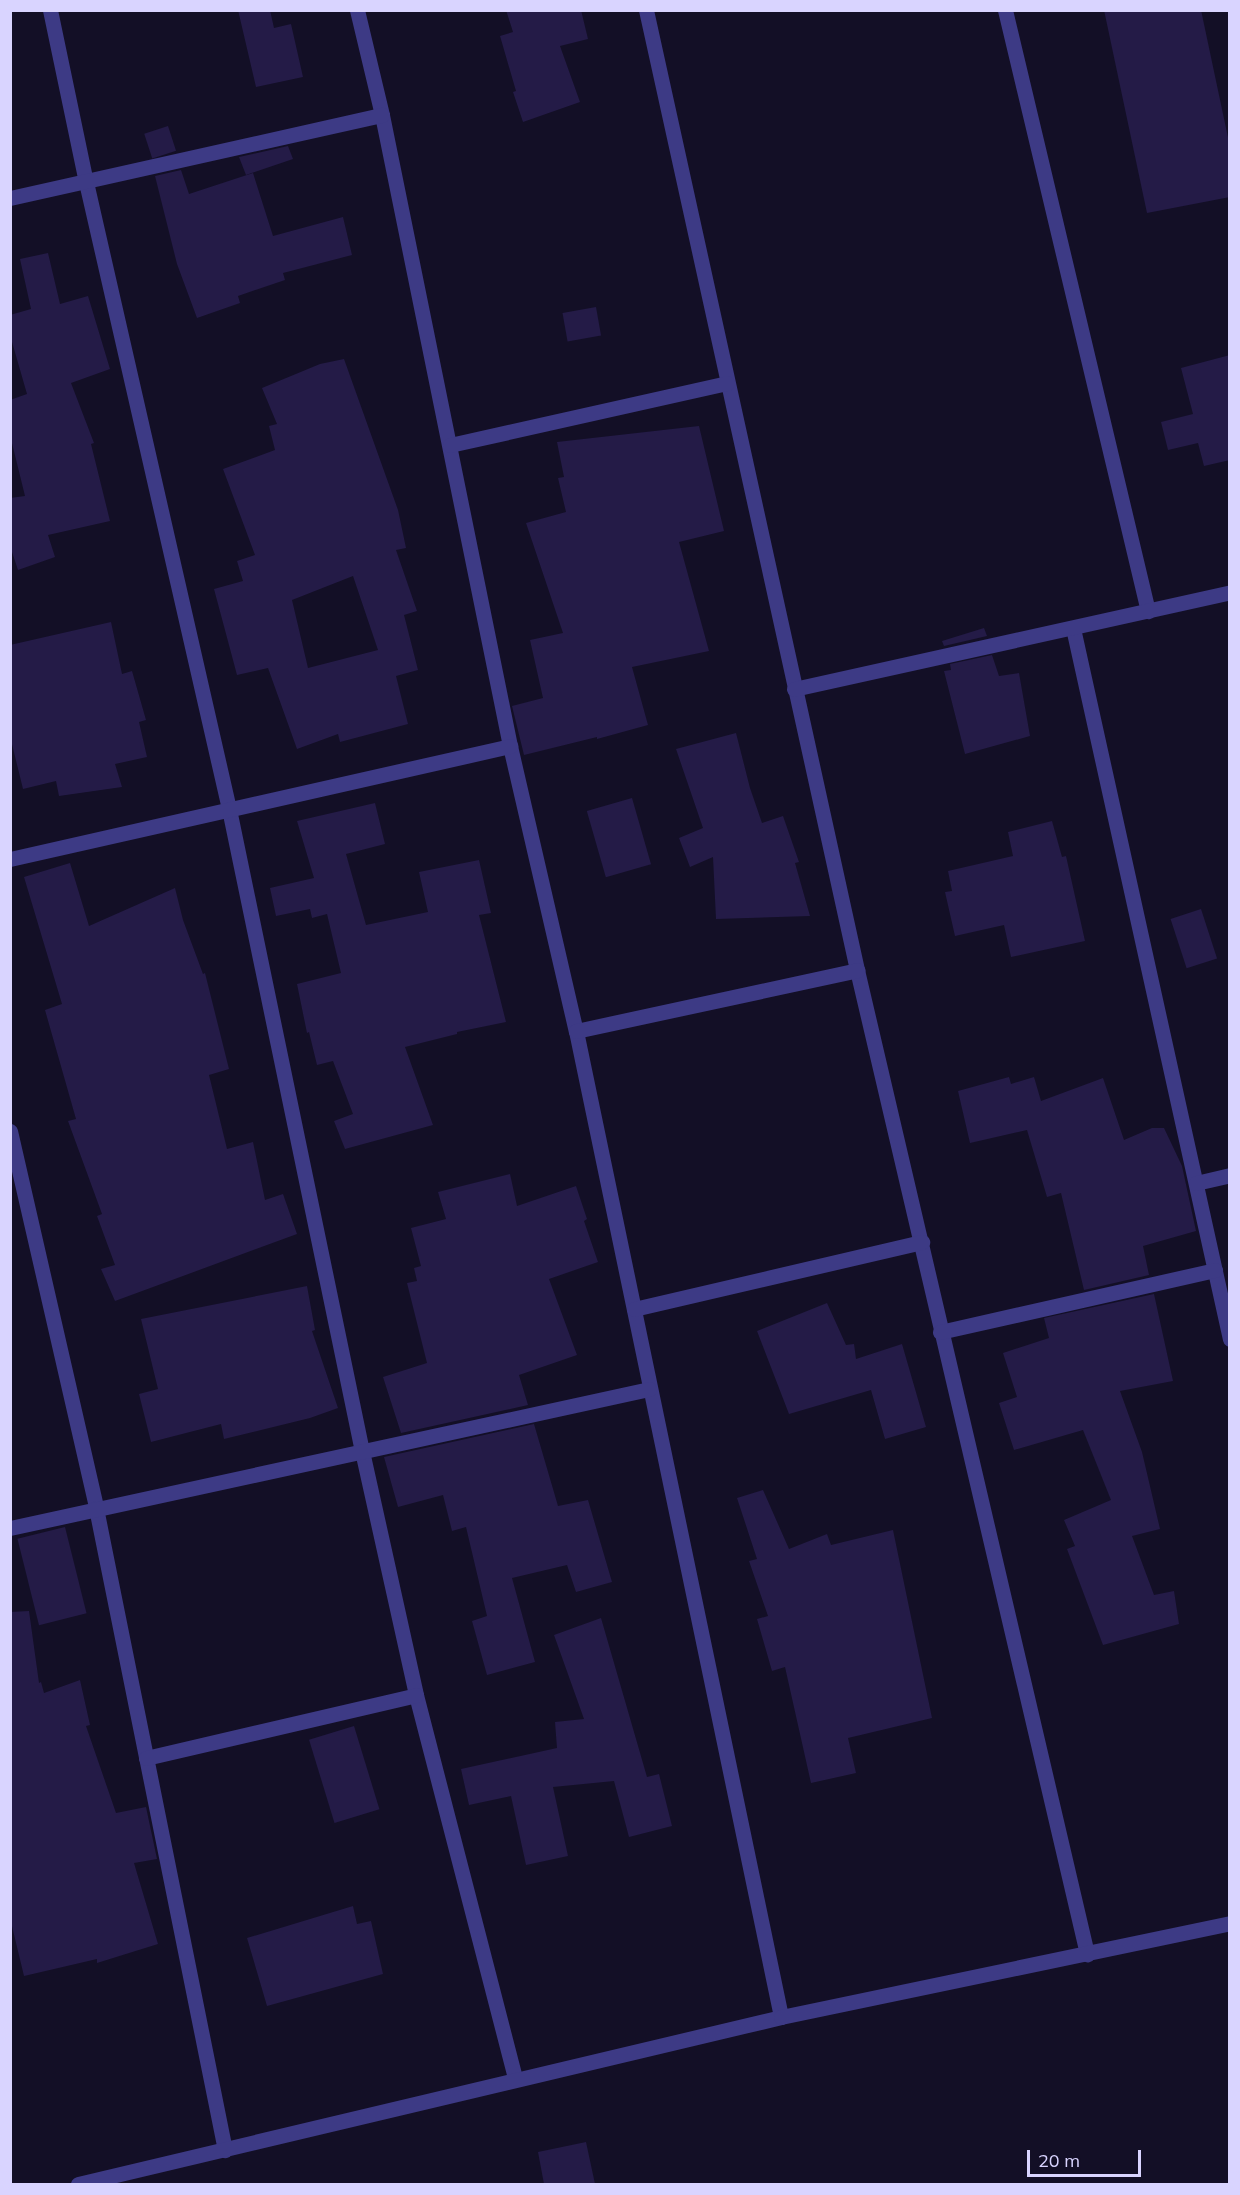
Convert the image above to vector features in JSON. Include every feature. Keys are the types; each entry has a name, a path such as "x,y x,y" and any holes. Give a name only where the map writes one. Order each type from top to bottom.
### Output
{"street":[{"path":"50,10 86,182 229,809 362,1451 416,1695 515,2079"},
{"path":"357,10 382,115 510,746 576,1031 781,2017"},
{"path":"646,10 857,970 1087,1953"},
{"path":"1005,10 1148,611"},
{"path":"10,198 382,115"},
{"path":"450,445 727,383"},
{"path":"794,689 1230,592"},
{"path":"1073,628 1230,1339"},
{"path":"10,859 510,746"},
{"path":"576,1031 857,970"},
{"path":"10,1131 96,1508 225,2150"},
{"path":"1196,1183 1230,1175"},
{"path":"634,1309 922,1242"},
{"path":"940,1332 1215,1270"},
{"path":"10,1528 649,1389"},
{"path":"146,1758 416,1695"},
{"path":"78,2184 781,2017 1230,1923"}],"building":[{"path":"238,10 270,10 274,28 291,24 303,77 256,87"},
{"path":"506,10 581,10 588,39 560,46 580,102 523,122 513,92 516,91 500,36 513,32"},
{"path":"1104,10 1201,10 1230,147 1230,197 1147,213"},
{"path":"168,126 176,151 152,158 144,134"},
{"path":"288,146 293,159 246,175 239,157"},
{"path":"181,170 189,194 253,173 273,236 343,217 352,255 283,273 285,280 238,296 240,303 197,318 177,264 155,176"},
{"path":"48,253 60,304 88,296 110,369 71,383 94,443 91,444 110,521 48,535 55,557 18,570 10,546 10,498 25,496 10,435 10,400 27,394 10,335 10,315 31,309 20,259"},
{"path":"596,307 601,336 568,341 563,313"},
{"path":"1230,355 1230,460 1204,466 1198,443 1168,450 1161,422 1193,414 1181,368"},
{"path":"344,359 398,510 406,548 396,550 417,611 404,615 418,670 396,676 408,724 340,742 338,734 297,749 268,668 237,675 214,589 243,581 237,561 255,555 223,469 275,450 269,426 277,424 262,388 320,364","holes":["353,576 378,650 308,668 292,600"]},
{"path":"699,426 724,531 679,542 709,651 632,667 648,725 524,755 512,706 543,698 530,640 563,633 526,523 566,512 558,478 564,477 557,442"},
{"path":"111,622 122,674 132,671 146,720 139,722 147,757 115,764 122,787 59,796 56,781 23,789 10,736 10,645"},
{"path":"984,628 987,636 944,646 942,641"},
{"path":"992,655 999,676 1019,673 1030,736 965,754 944,671 951,670 950,664"},
{"path":"736,733 750,788 762,823 783,816 799,862 795,863 810,916 716,919 713,857 690,867 679,838 703,828 676,749"},
{"path":"632,798 651,864 606,877 587,811"},
{"path":"375,803 385,844 346,854 366,925 428,912 419,872 479,860 491,913 479,915 506,1022 457,1032 457,1034 405,1047 433,1125 345,1149 334,1121 353,1114 333,1061 317,1065 309,1032 307,1033 297,984 341,973 327,914 312,918 310,909 276,916 270,888 314,878 297,821"},
{"path":"1052,821 1062,857 1066,856 1085,941 1011,957 1004,925 955,936 945,892 952,891 948,871 1013,856 1008,832"},
{"path":"70,863 89,926 175,888 183,920 203,974 205,973 229,1069 209,1075 227,1149 253,1142 265,1200 283,1194 297,1234 115,1301 101,1269 115,1265 97,1216 102,1214 68,1121 76,1119 45,1010 62,1004 24,877"},
{"path":"1201,909 1217,958 1187,968 1171,919"},
{"path":"1009,1077 1011,1084 1034,1077 1041,1101 1103,1078 1124,1140 1152,1128 1164,1128 1182,1166 1196,1231 1143,1246 1149,1275 1084,1290 1061,1193 1047,1197 1027,1130 970,1143 958,1091"},
{"path":"510,1174 517,1206 576,1186 587,1219 584,1221 598,1262 549,1279 577,1355 519,1375 528,1405 401,1433 383,1377 427,1363 407,1283 417,1281 414,1268 421,1266 411,1228 446,1219 438,1192"},
{"path":"307,1286 315,1330 312,1331 338,1408 310,1418 224,1439 221,1424 151,1442 139,1394 158,1389 141,1319"},
{"path":"1154,1294 1173,1381 1120,1391 1142,1452 1160,1529 1132,1536 1154,1595 1174,1591 1179,1624 1103,1645 1067,1549 1075,1546 1064,1520 1111,1500 1083,1430 1014,1450 999,1403 1017,1397 1003,1353 1049,1338 1044,1318"},
{"path":"827,1303 846,1345 854,1344 856,1359 902,1344 926,1427 885,1439 871,1390 789,1414 757,1331"},
{"path":"534,1424 558,1506 588,1500 612,1582 576,1592 567,1565 512,1578 535,1662 487,1675 472,1621 487,1616 466,1527 452,1531 443,1495 398,1507 384,1457"},
{"path":"763,1490 789,1549 827,1534 831,1545 893,1530 932,1718 848,1738 856,1773 811,1783 785,1667 772,1671 757,1619 768,1616 749,1561 757,1559 737,1498"},
{"path":"65,1527 87,1613 39,1625 17,1539"},
{"path":"29,1611 39,1683 41,1682 44,1693 80,1680 90,1725 86,1726 116,1813 146,1807 157,1859 134,1863 158,1944 97,1963 97,1959 24,1976 10,1918 10,1612"},
{"path":"601,1618 647,1777 659,1774 672,1826 629,1837 614,1781 553,1787 568,1856 526,1865 511,1796 469,1805 461,1769 557,1748 555,1722 584,1719 554,1635"},
{"path":"354,1726 379,1809 334,1823 309,1740"},
{"path":"353,1906 357,1924 371,1921 383,1974 267,2006 247,1938"},
{"path":"586,2142 595,2184 544,2184 538,2152"}]}
